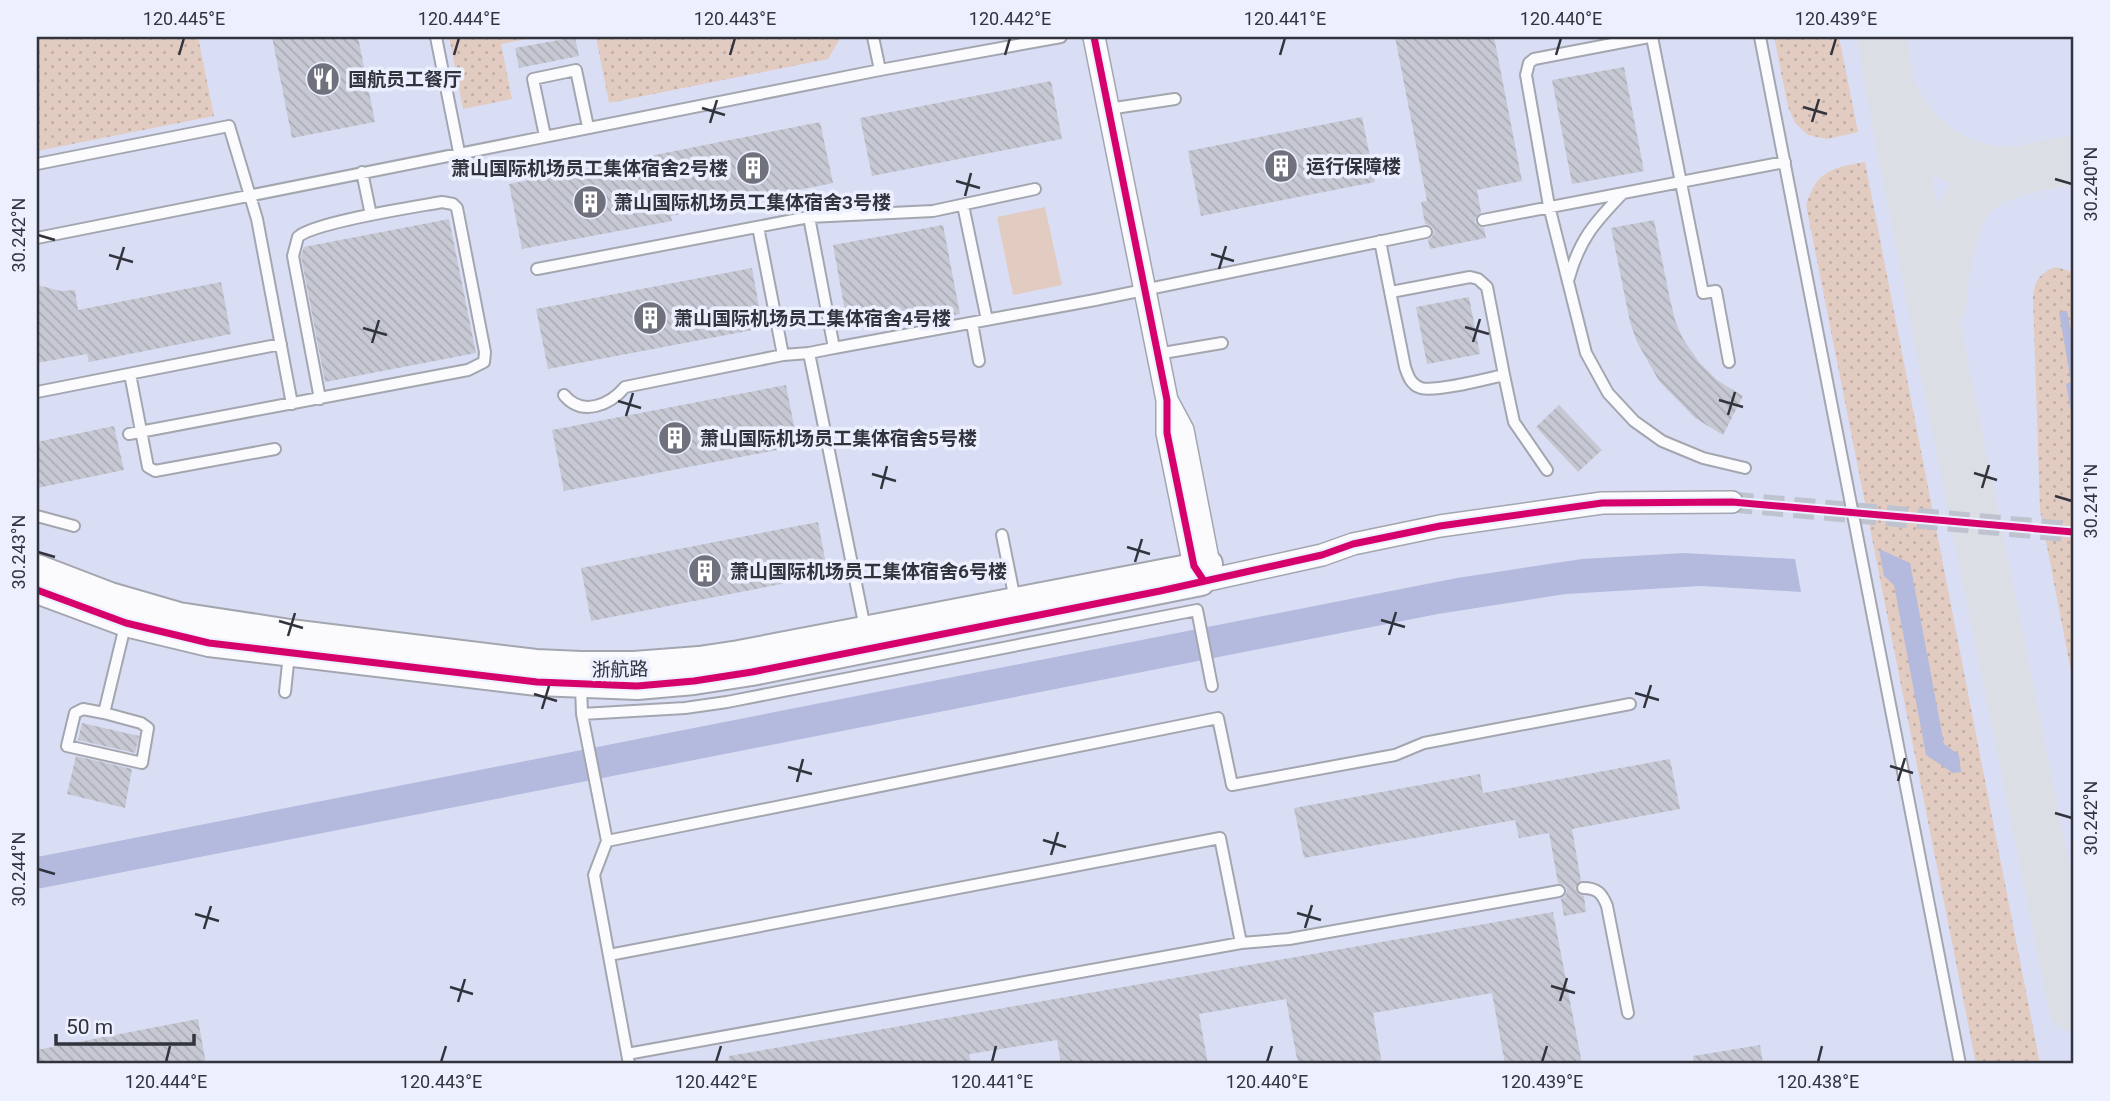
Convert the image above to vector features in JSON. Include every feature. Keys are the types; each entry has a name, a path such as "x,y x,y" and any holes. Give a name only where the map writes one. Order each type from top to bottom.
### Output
{"street":[{"path":"1094,37 1167,400 1183,430 1202,571 1322,555 1353,544 1440,526 1602,503 1732,502"},
{"name":"浙航路","path":"37,568 129,613 209,643 289,644 537,682 634,665 699,660 1015,600 1202,571"},
{"name":"浙航路","path":"581,675 637,686 717,678 1202,571"},
{"name":"浙航路","path":"37,590 129,613"}],"lane":[{"path":"436,37 459,152"},
{"path":"873,37 880,70"},
{"path":"37,238 459,152 1061,37"},
{"path":"1729,362 1716,291 1703,293 1650,37 1534,59 1529,63 1526,75 1549,206 1586,353 1608,393 1634,421 1662,441 1703,458 1745,468"},
{"path":"1760,37 1960,1064"},
{"path":"545,136 533,79 565,72 576,70 588,127"},
{"path":"1108,109 1175,99"},
{"path":"37,164 229,125 257,219 292,404"},
{"path":"1483,220 1785,162"},
{"path":"362,172 370,215"},
{"path":"537,269 810,217 933,211 1035,189"},
{"path":"1568,284 1576,255 1586,236 1623,192"},
{"path":"135,433 320,399 468,370 484,362 485,352 457,208 453,204 442,202 370,215 310,229 298,237 293,247 298,287 320,399"},
{"path":"963,205 987,320"},
{"path":"810,217 834,348"},
{"path":"758,227 783,355"},
{"path":"564,395 569,402 593,407 606,404 625,387 783,355 809,353 1144,290 1426,232"},
{"path":"1380,241 1410,381 1421,388 1438,387 1504,375"},
{"path":"1391,292 1470,277 1478,279 1487,287 1514,422 1547,470"},
{"path":"972,323 979,360"},
{"path":"1157,354 1222,343"},
{"path":"37,392 281,344"},
{"path":"809,353 865,630"},
{"path":"130,373 135,433 148,467 155,471 275,449"},
{"path":"37,516 74,526"},
{"path":"1002,535 1015,600"},
{"path":"582,714 685,708 727,702 1196,610 1212,686"},
{"path":"104,713 129,613"},
{"path":"285,692 289,644"},
{"path":"581,675 582,714 607,841 594,875 628,1059 1241,943 1289,939 1559,891"},
{"path":"607,841 1218,718 1232,785 1395,755 1424,743 1630,704"},
{"path":"83,709 104,713 141,723 148,728 142,763 67,746 75,713 83,709"},
{"path":"609,955 1220,838 1241,943"},
{"path":"1583,888 1598,891 1604,897 1628,1013"}],"shaded area":[{"path":"37,37 2073,37 2073,1064 37,1064"},
{"path":"37,37 198,37 214,116 37,151"},
{"path":"449,37 537,37 501,44 512,99 463,109"},
{"path":"596,37 841,37 828,59 609,103"},
{"path":"1774,37 1839,37 1858,132 1827,139 1808,135 1795,123 1788,107"},
{"path":"1865,162 2040,1064 1976,1064 1806,205 1815,184 1827,173 1843,166"},
{"path":"1045,207 1062,285 1013,295 997,217"},
{"path":"2055,267 2073,272 2073,682 2040,510 2033,299 2038,279"},
{"path":"2067,311 2073,342 2073,421 2066,384 2071,382 2059,312"},
{"path":"1879,549 1910,563 1944,744 1959,755 1961,772 1953,773 1926,755 1894,585 1884,576"},
{"path":"1684,553 1795,559 1801,592 1701,586 1566,594 1438,614 37,889 37,857 1457,578 1582,559"}],"building":[{"name":"国航员工餐厅","path":"272,37 358,37 375,122 292,138"},
{"path":"575,37 579,56 519,68 515,48"},
{"path":"1395,37 1494,37 1522,181 1477,190 1481,212 1475,222 1484,228 1486,238 1430,249 1428,240 1434,231 1431,226 1425,224 1421,202 1427,201"},
{"path":"1624,67 1644,171 1572,184 1552,80"},
{"path":"1051,81 1062,139 872,176 860,118"},
{"name":"运行保障楼","path":"1362,117 1375,182 1201,216 1188,151"},
{"path":"820,122 833,183 671,216 672,221 522,249 509,184"},
{"path":"449,219 476,353 325,382 301,256 304,247"},
{"path":"1654,220 1675,320 1683,339 1699,362 1717,380 1743,396 1723,435 1695,418 1659,381 1637,342 1630,322 1611,228"},
{"path":"943,225 960,314 903,324 900,307 846,317 833,245"},
{"name":"萧山国际机场员工集体宿舍4号楼","path":"752,268 763,328 548,369 536,309"},
{"path":"221,282 231,334 89,362 87,354 37,363 37,285 61,291 75,290 78,310"},
{"path":"1469,297 1480,354 1427,364 1416,307"},
{"name":"萧山国际机场员工集体宿舍5号楼","path":"786,385 798,446 564,491 552,430"},
{"path":"1559,405 1602,450 1578,472 1536,427"},
{"path":"114,426 124,470 37,488 37,442"},
{"name":"萧山国际机场员工集体宿舍6号楼","path":"818,522 828,575 591,621 581,568"},
{"path":"82,723 139,736 135,753 78,740"},
{"path":"76,756 132,769 125,808 67,794"},
{"path":"1670,759 1680,809 1572,829 1581,881 1575,888 1578,894 1584,896 1586,912 1564,916 1561,899 1565,897 1567,890 1565,885 1558,883 1549,833 1519,838 1515,820 1304,858 1294,808 1480,774 1483,793"},
{"path":"1553,912 1582,1064 1505,1064 1492,993 1373,1013 1382,1064 1298,1064 1286,999 1199,1014 1208,1064 1061,1064 1057,1040 969,1054 971,1064 729,1064 729,1056"},
{"path":"198,1019 206,1064 37,1064 37,1050"},
{"path":"1760,1045 1763,1064 1694,1064 1693,1056"}],"taxiway":[{"path":"1882,37 1940,346 2073,1007"},
{"path":"1895,96 1921,134 1944,153 1957,160 1991,170 2020,171"},
{"path":"1942,303 1947,262 1955,230 1966,204 1973,195 2007,175 2073,160"}],"tunnel":[{"path":"1732,502 2073,532"}],"cycle path":[{"path":"1094,37 1167,400 1167,433 1194,566 1204,581"},
{"path":"37,590 126,623 209,643 537,682 637,686 752,672 1160,591 1322,555 1353,544 1440,526 1602,503 1732,502 2073,532"}],"place":[{"name":"国航员工餐厅","path":"323,79"},
{"name":"运行保障楼","path":"1281,166"},
{"name":"萧山国际机场员工集体宿舍2号楼","path":"753,168"},
{"name":"萧山国际机场员工集体宿舍3号楼","path":"590,202"},
{"name":"萧山国际机场员工集体宿舍4号楼","path":"650,318"},
{"name":"萧山国际机场员工集体宿舍5号楼","path":"675,438"},
{"name":"萧山国际机场员工集体宿舍6号楼","path":"705,571"}]}
